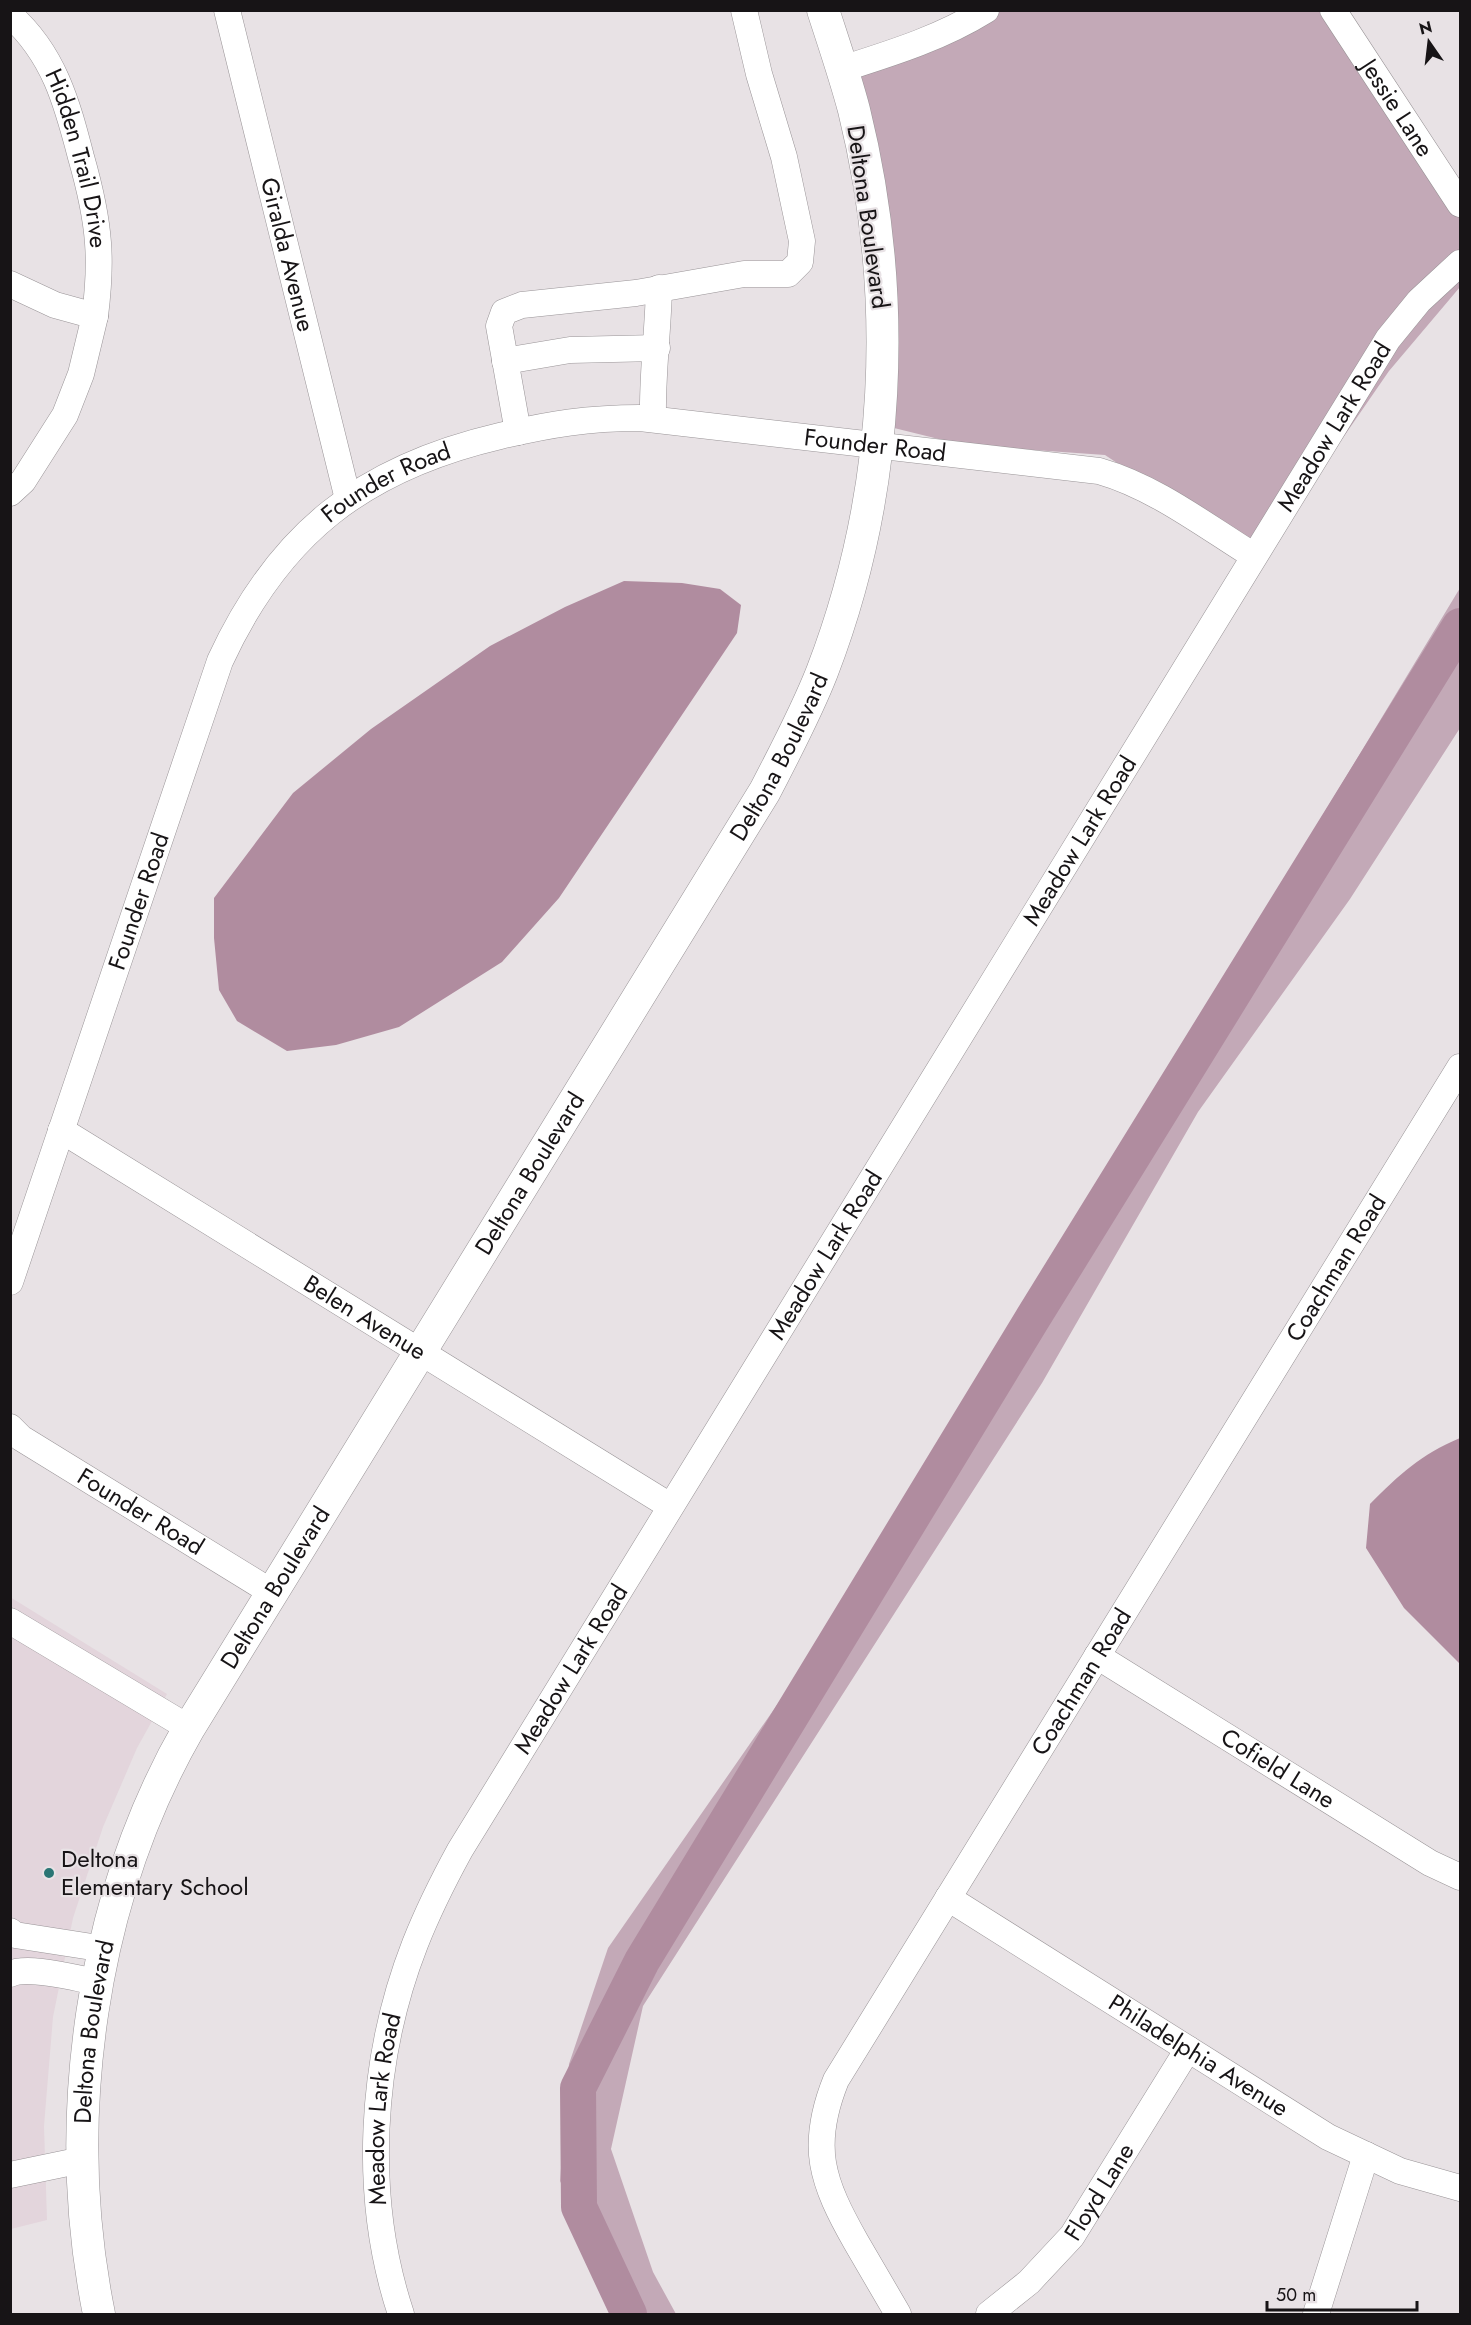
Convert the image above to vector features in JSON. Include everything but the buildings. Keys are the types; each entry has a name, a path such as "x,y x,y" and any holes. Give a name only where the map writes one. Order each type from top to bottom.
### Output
{"main road":[{"name":"Deltona Boulevard","path":"99,2314 86,2226 82,2160 84,2087 89,2033 115,1907 138,1840 162,1783 189,1728 759,801 795,732 822,672 843,610 861,541 878,445 882,391 883,318 877,244 868,179 842,69 823,10"}],"street":[{"name":"Giralda Avenue","path":"227,10 348,499"},
{"path":"518,432 499,326 504,312 522,305 660,288 744,274 788,274 800,262 802,241 784,157 759,74 744,10"},
{"path":"842,69 919,44 964,24 986,10"},
{"name":"Jessie Lane","path":"1333,10 1461,204"},
{"name":"Hidden Trail Drive","path":"10,15 38,46 54,72 66,100 92,196 98,242 99,273 95,316 81,374 65,414 23,481 10,493"},
{"name":"Meadow Lark Road","path":"401,2314 385,2251 378,2200 376,2152 378,2098 386,2044 398,1994 435,1895 669,1506 1388,339 1419,301 1461,263"},
{"path":"10,284 55,305 95,316"},
{"path":"653,419 652,382 657,348 660,288"},
{"path":"505,361 570,350 657,348"},
{"name":"Founder Road","path":"10,1282 220,661 236,626 276,566 313,527 348,499 390,473 430,455 553,423 596,418 653,419 1100,471 1126,478 1145,488 1254,556"},
{"name":"Coachman Road","path":"898,2314 834,2203 825,2179 821,2154 822,2128 827,2103 836,2080 1461,1067"},
{"name":"Belen Avenue","path":"61,1130 669,1506"},
{"name":"Founder Road","path":"10,1427 21,1438 273,1593"},
{"path":"10,1621 189,1728"},
{"name":"Cofield Lane","path":"1097,1656 1430,1863 1461,1877"},
{"name":"Philadelphia Avenue","path":"948,1898 1328,2137 1400,2170 1461,2188"},
{"path":"98,1982 31,1971 12,1973 13,1933 105,1949"},
{"name":"Floyd Lane","path":"989,2314 1029,2282 1072,2236 1188,2049"},
{"path":"1316,2314 1366,2155"},
{"path":"10,2175 82,2160"}],"shaded area":[{"path":"970,11 1341,11 1460,194 1460,287 1389,371 1260,558 1105,455 963,445 890,427 853,68"},
{"path":"624,581 682,583 720,589 741,605 737,633 559,898 502,962 399,1027 336,1045 287,1051 237,1021 219,990 214,938 214,898 293,793 371,729 490,646 565,607"},
{"path":"1460,588 1460,728 1350,899 1198,1112 1042,1383 643,2006 611,2149 653,2272 676,2314 625,2314 560,2181 569,2064 608,1948 902,1525 1271,901"},
{"path":"1460,1438 1460,1664 1404,1608 1366,1548 1370,1504 1411,1466 1433,1451"},
{"name":"Deltona Elementary School","path":"10,1597 167,1694 137,1748 103,1827 73,1918 53,2017 44,2126 47,2220 11,2229"}],"waterway":[{"path":"629,2314 579,2207 578,2088 642,1961 1031,1321 1460,626"}],"place":[{"name":"Deltona Elementary School","path":"49,1873"}]}
